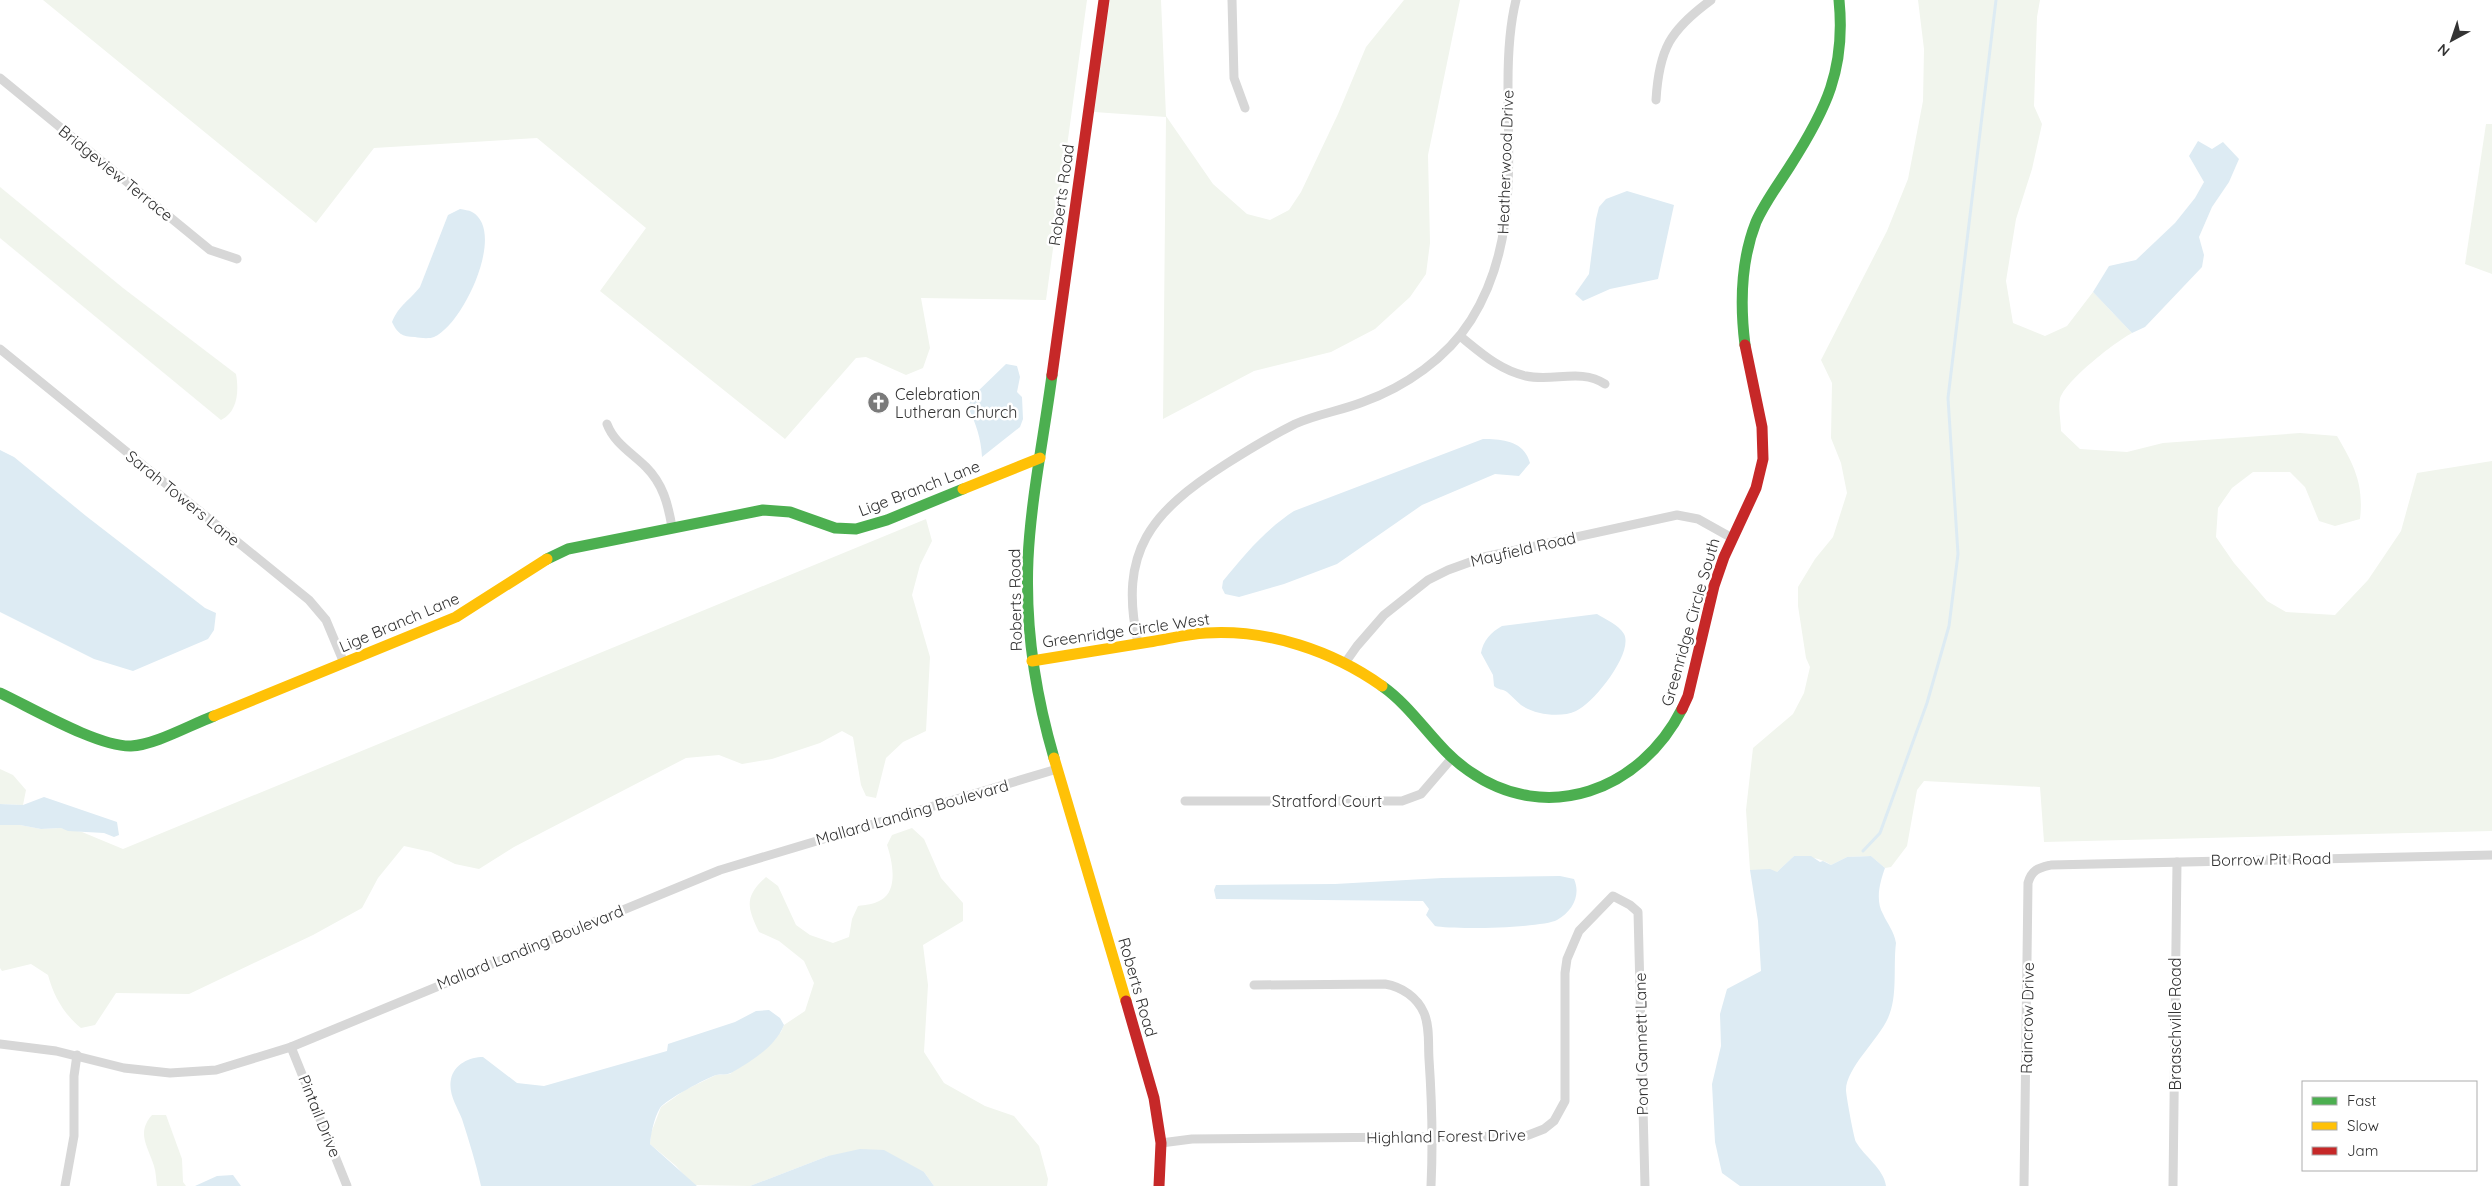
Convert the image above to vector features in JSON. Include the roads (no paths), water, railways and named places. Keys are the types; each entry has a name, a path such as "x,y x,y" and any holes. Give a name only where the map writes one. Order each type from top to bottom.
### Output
{"street":[{"name":"Roberts Road","path":"1104,0 1040,458 1028,559 1027,587 1032,661 1043,719 1154,1098 1161,1144 1159,1186"},
{"path":"1232,0 1234,78 1245,108"},
{"name":"Heatherwood Drive","path":"1138,643 1131,602 1136,562 1151,529 1175,499 1198,482 1287,428 1315,416 1379,396 1406,381 1428,366 1460,336 1484,297 1496,268 1504,239 1507,200 1508,37 1516,0"},
{"path":"1656,100 1659,67 1669,42 1692,15 1712,0"},
{"name":"Greenridge Circle South","path":"1452,758 1489,784 1514,792 1539,797 1557,797 1590,791 1620,779 1645,761 1663,742 1682,713 1690,688 1709,604 1732,538 1758,483 1764,457 1762,430 1745,342 1742,300 1746,258 1755,226 1763,207 1812,131 1830,94 1838,68 1841,42 1839,0"},
{"name":"Bridgeview Terrace","path":"0,78 210,250 237,259"},
{"path":"1460,336 1489,360 1513,372 1539,378 1581,375 1605,384"},
{"name":"Sarah Towers Lane","path":"0,349 309,600 326,620 344,663"},
{"path":"607,424 615,440 645,466 659,483 668,506 672,527"},
{"name":"Lige Branch Lane","path":"0,693 94,739 118,746 131,746 159,739 456,617 549,556 580,546 750,512 776,510 804,516 835,528 856,530 887,520 1040,458"},
{"name":"Mayfield Road","path":"1345,664 1370,630 1399,601 1428,580 1462,564 1677,515 1698,519 1732,538"},
{"name":"Greenridge Circle West","path":"1032,661 1206,633 1258,635 1295,643 1345,664 1369,678 1406,706 1452,758"},
{"name":"Stratford Court","path":"1185,801 1402,801 1421,794 1452,758"},
{"name":"Mallard Landing Boulevard","path":"0,1044 28,1046 77,1055 144,1071 196,1072 237,1065 291,1047 720,870 1057,769"},
{"name":"Borrow Pit Road","path":"2051,865 2492,855"},
{"name":"Braaschville Road","path":"2173,1186 2177,862"},
{"name":"Raincrow Drive","path":"2024,1186 2028,882 2032,873 2037,868 2051,865"},
{"name":"Highland Forest Drive","path":"1161,1144 1192,1139 1526,1136 1544,1129 1554,1121 1560,1111 1566,1093 1565,973 1571,946 1589,918 1613,896 1630,905"},
{"name":"Pond Gannett Lane","path":"1630,905 1638,912 1645,1186"},
{"path":"1254,985 1385,984 1402,989 1411,996 1424,1014 1427,1025 1434,1137 1431,1186"},
{"name":"Pintail Drive","path":"291,1047 347,1186"},
{"path":"65,1186 74,1136 74,1076 77,1055"}],"waterway":[{"path":"1863,851 1880,833 1927,703 1949,626 1958,554 1948,398 1996,0"}],"place":[{"name":"Celebration Lutheran Church","path":"879,403"}]}
